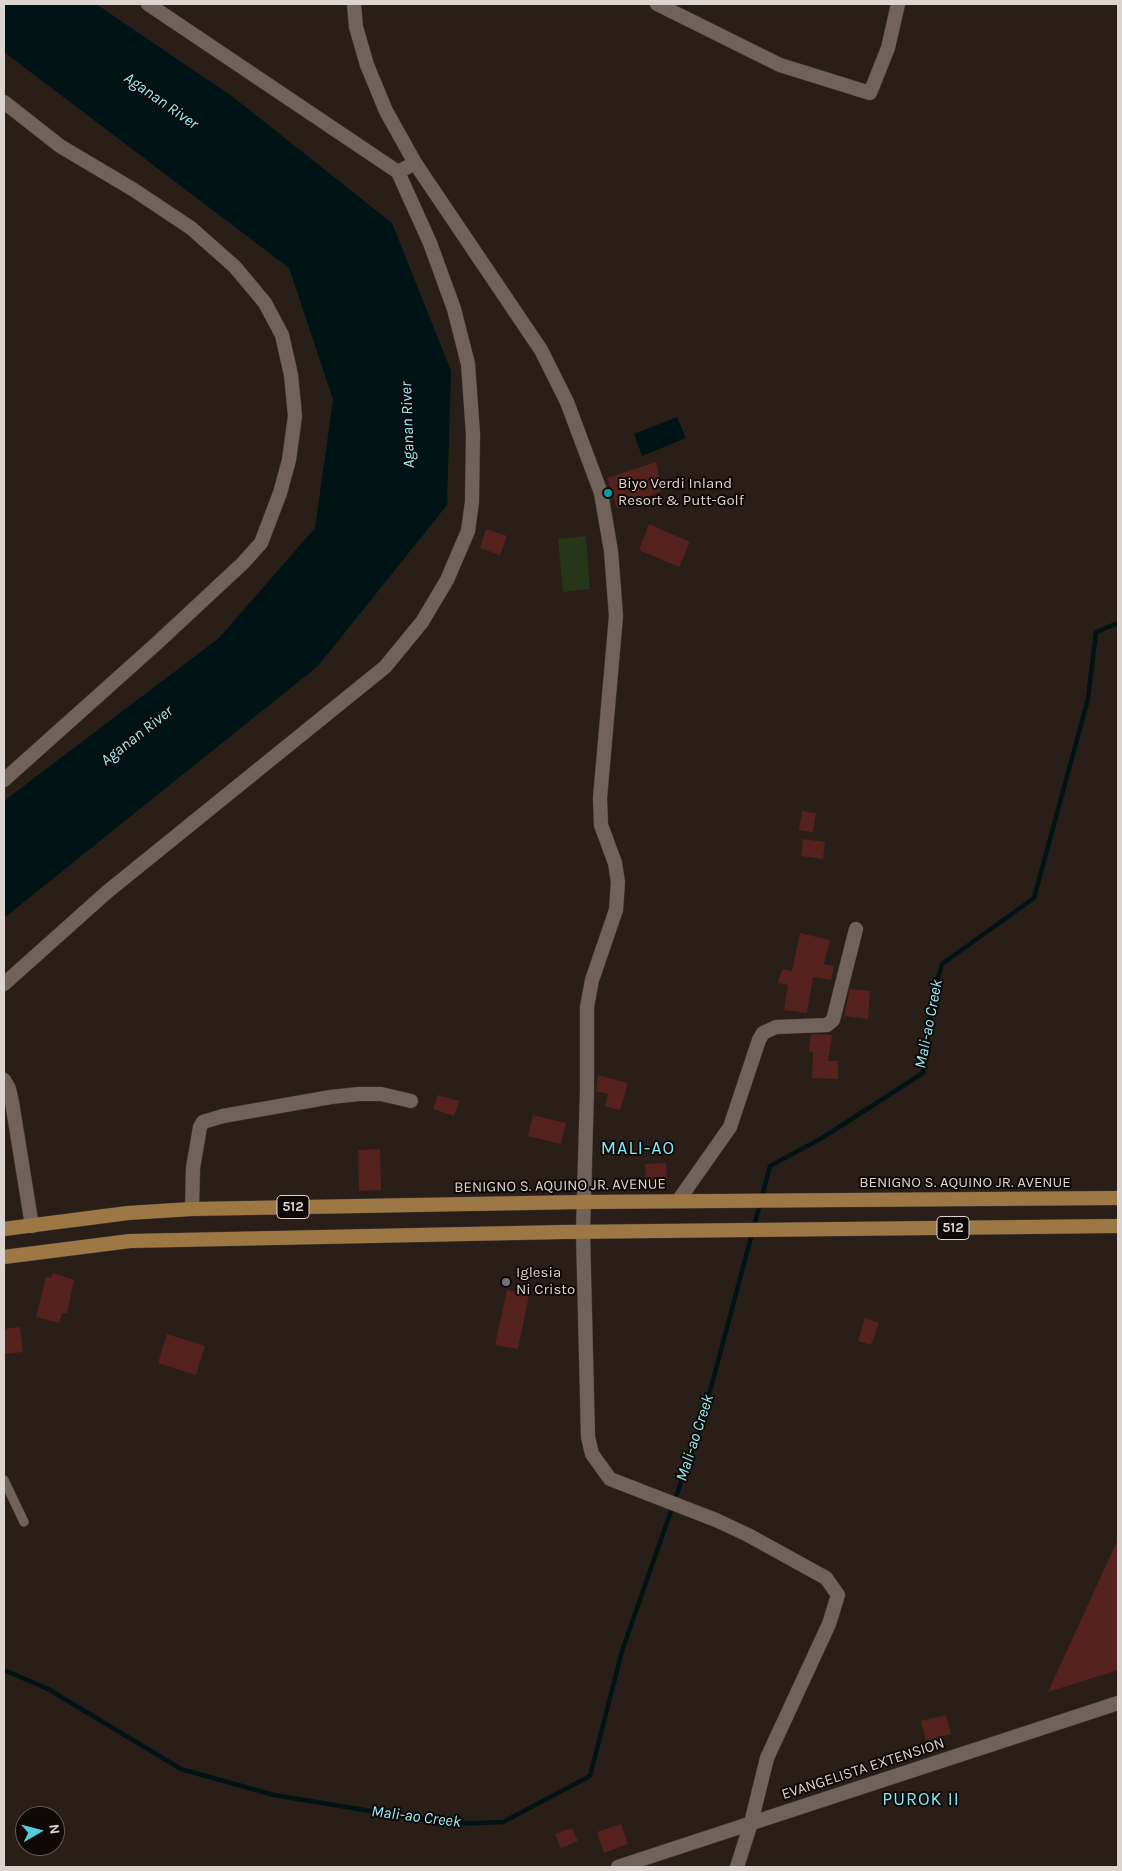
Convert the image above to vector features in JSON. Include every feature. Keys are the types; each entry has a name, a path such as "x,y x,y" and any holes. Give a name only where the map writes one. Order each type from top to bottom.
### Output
{"main road":[{"name":"BENIGNO S. AQUINO JR. AVENUE","path":"4,1229 128,1213 192,1209 718,1200 1118,1198"},
{"name":"512","path":"4,1257 130,1241 714,1230 1118,1226"}],"street":[{"path":"4,984 107,892 385,667 422,622 447,580 468,531 472,502 473,434 468,364 454,310 430,242 398,172 148,4"},
{"path":"354,4 356,27 367,65 386,111 415,163 546,359 567,402 601,493 611,550 616,616 600,798 601,825 615,864 618,882 616,910 592,980 587,1007 588,1090 583,1232 588,1437 592,1454 610,1480 716,1520 748,1535 826,1578 838,1596 829,1624 767,1758 751,1823 737,1867"},
{"path":"657,4 780,65 870,93 888,48 898,4"},
{"path":"4,102 60,146 134,190 191,228 235,267 264,303 282,335 291,375 295,416 289,460 280,493 261,544 156,644 4,780"},
{"path":"398,172 415,163"},
{"path":"678,1201 730,1126 759,1040 764,1033 776,1027 827,1026 833,1020 856,929"},
{"path":"4,1080 9,1089 12,1102 32,1226"},
{"path":"192,1209 193,1168 200,1127 203,1122 223,1116 331,1097 359,1094 381,1094 411,1101"},
{"name":"EVANGELISTA EXTENSION","path":"618,1867 1118,1703"}],"lane":[{"path":"4,1480 24,1522"}],"green space":[{"path":"586,536 590,589 563,592 558,539"}],"water":[{"name":"Aganan River","path":"4,4 96,4 233,97 392,223 451,371 447,505 318,666 4,918 4,801 219,638 315,528 333,400 289,268 4,52"},
{"path":"677,417 686,438 642,456 634,434"}],"building":[{"path":"656,462 662,491 617,508 607,478"},
{"path":"649,524 690,542 679,567 639,550"},
{"path":"486,529 507,536 500,555 480,548"},
{"path":"802,811 816,813 813,832 799,830"},
{"path":"803,839 825,842 823,859 801,856"},
{"path":"800,933 830,940 824,964 834,966 831,980 813,977 807,1013 784,1010 788,985 778,983 782,969 792,971"},
{"path":"850,989 870,991 868,1019 844,1016"},
{"path":"811,1034 832,1035 828,1061 838,1061 838,1079 812,1078 813,1052 809,1051"},
{"path":"598,1075 628,1083 620,1110 605,1106 608,1094 596,1091"},
{"path":"438,1095 459,1101 454,1116 433,1109"},
{"path":"533,1115 566,1123 561,1144 528,1136"},
{"path":"380,1149 381,1190 359,1191 358,1150"},
{"path":"666,1163 667,1182 646,1183 645,1164"},
{"path":"53,1273 74,1280 67,1313 62,1313 59,1323 36,1317 46,1277 51,1278"},
{"path":"507,1290 529,1295 518,1349 495,1345"},
{"path":"865,1318 879,1323 871,1345 858,1341"},
{"path":"20,1327 23,1352 4,1354 4,1329"},
{"path":"167,1334 205,1346 196,1375 158,1363"},
{"path":"1118,1539 1118,1670 1048,1692"},
{"path":"946,1715 951,1734 926,1741 921,1721"},
{"path":"621,1824 628,1844 604,1853 597,1832"},
{"path":"572,1828 578,1841 561,1848 555,1834"}],"waterway":[{"name":"Mali-ao Creek","path":"4,1670 48,1689 181,1769 274,1795 449,1824 503,1822 590,1776 622,1651 701,1425 770,1166 822,1138 923,1073 933,996 942,964 1034,898 1088,699 1096,632 1118,623"}],"place":[{"name":"Biyo Verdi Inland Resort & Putt-Golf","path":"608,493"},
{"name":"Iglesia Ni Cristo","path":"506,1282"}],"district":[{"name":"MALI-AO","path":"638,1149"},
{"name":"PUROK II","path":"921,1800"}]}
